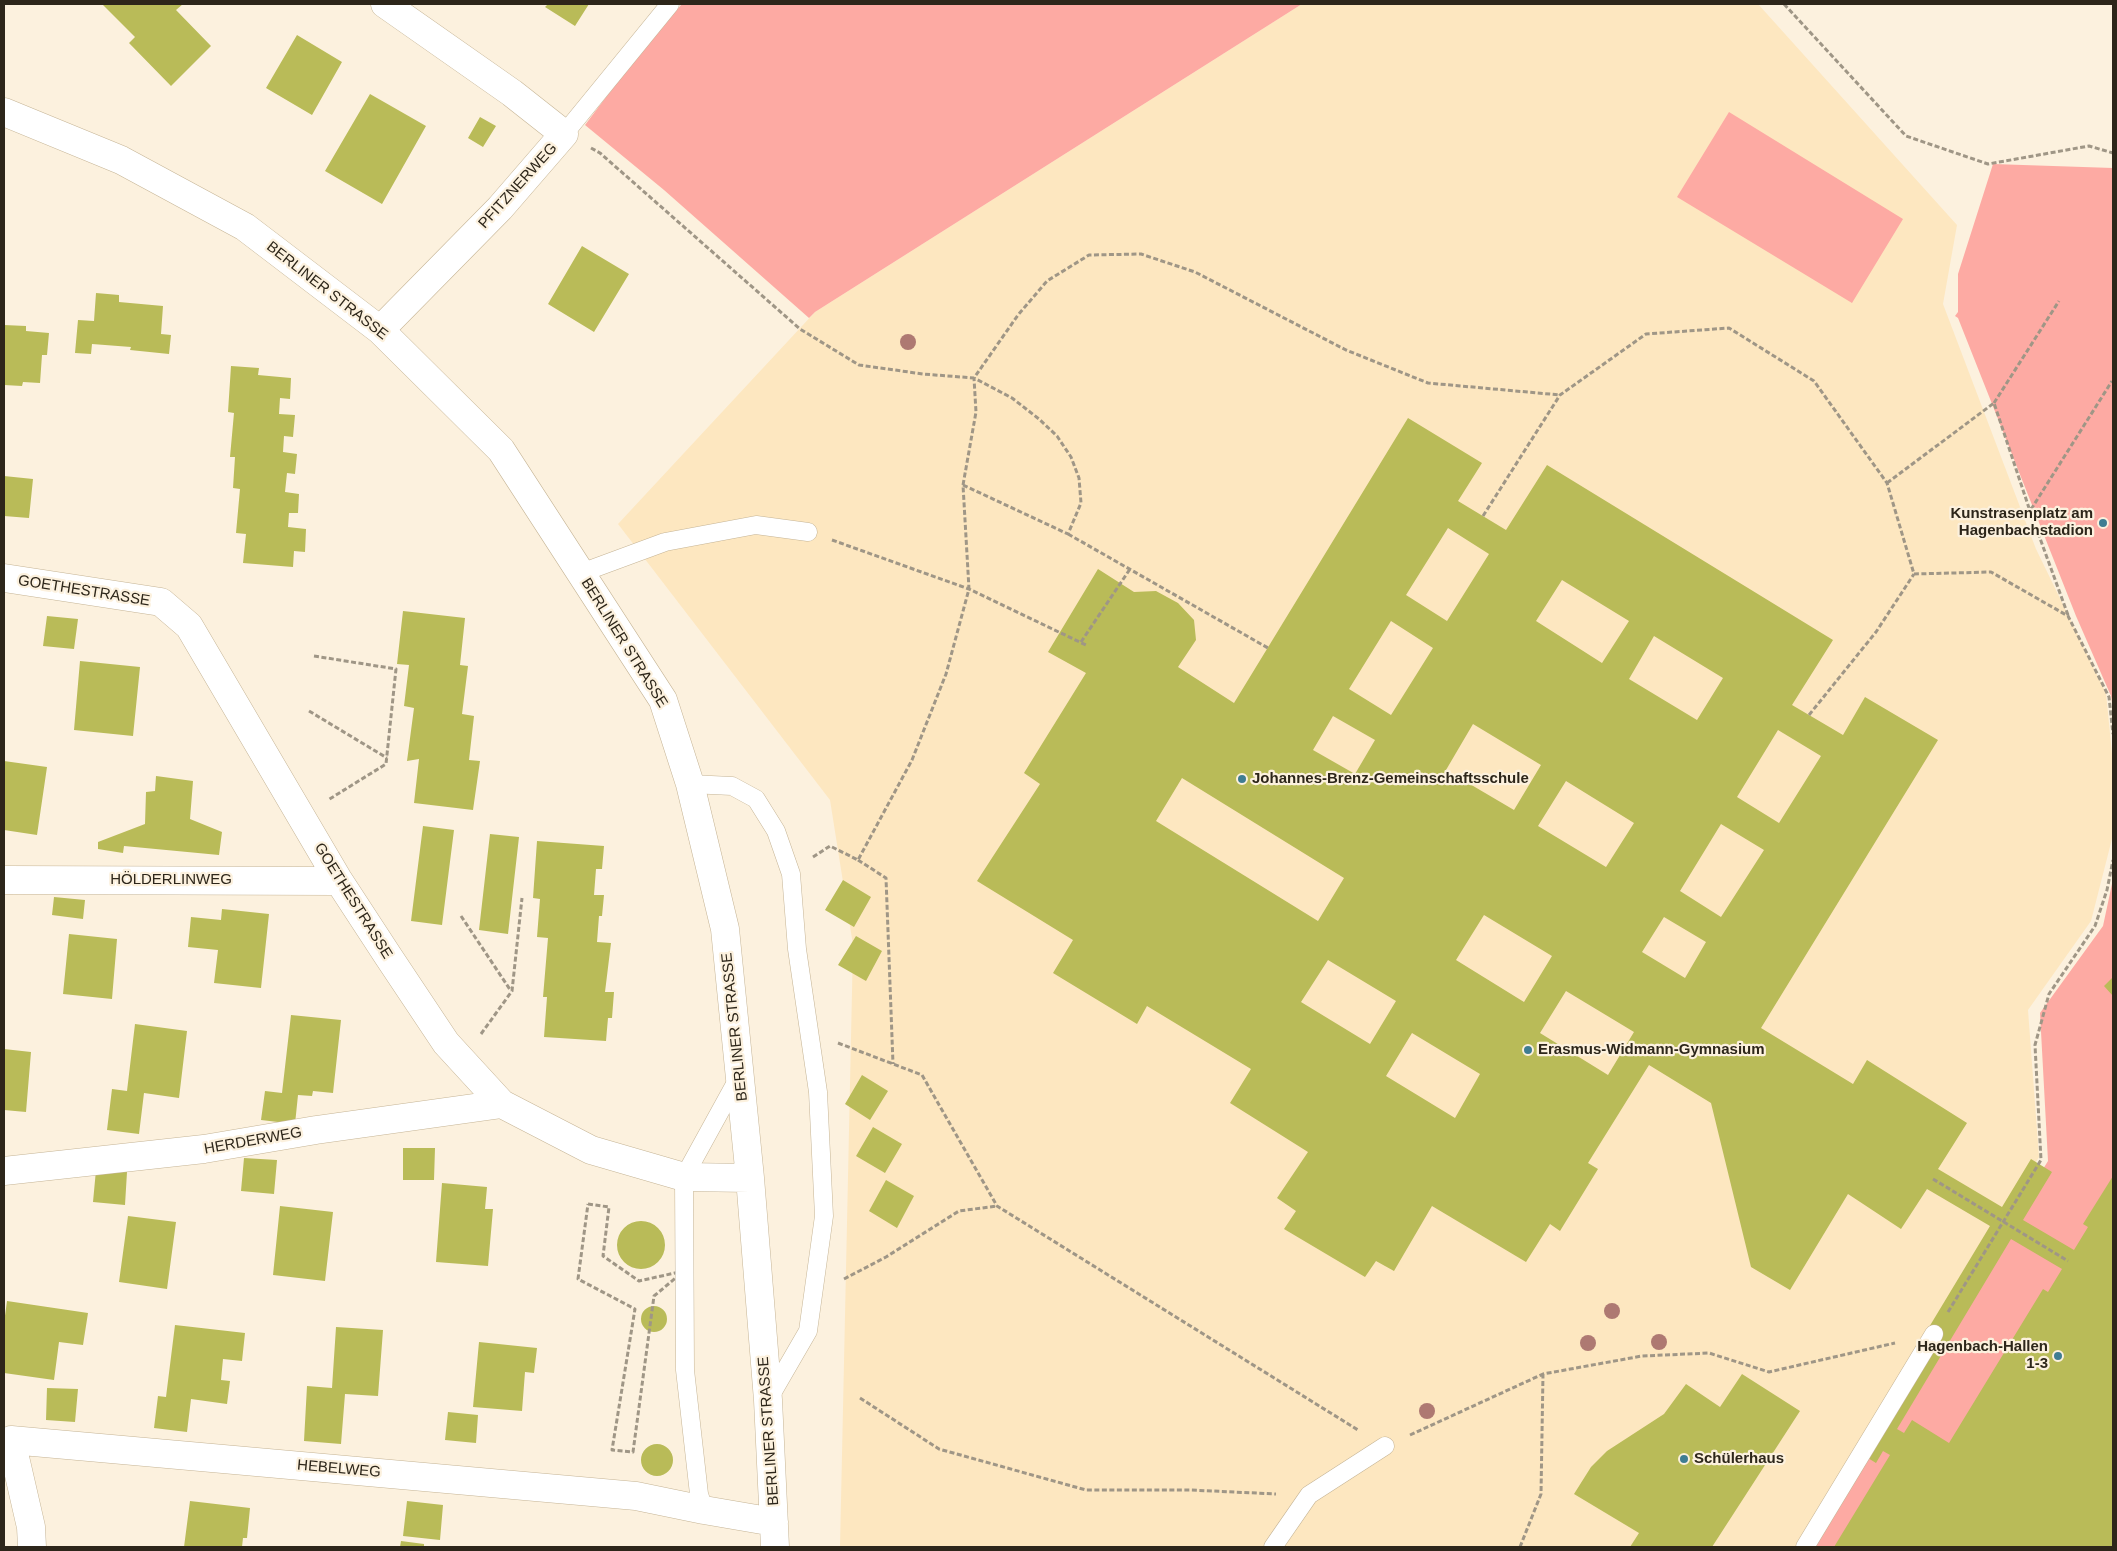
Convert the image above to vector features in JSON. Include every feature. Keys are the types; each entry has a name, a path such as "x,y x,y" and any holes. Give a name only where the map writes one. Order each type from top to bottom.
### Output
{"street":[{"name":"PFITZNERWEG","path":"380,330 500,208 564,134 480,70 385,4"},
{"name":"BERLINER STRASSE","path":"4,112 121,160 245,227 380,330 501,450 663,700 690,784 725,929 750,1178 768,1400 775,1534"},
{"name":"GOETHESTRASSE","path":"4,578 161,602 189,626 339,881 446,1043 502,1104 591,1150 684,1176 750,1178"},
{"name":"HÖLDERLINWEG","path":"4,880 339,881"},
{"name":"HERDERWEG","path":"4,1171 204,1150 316,1130 502,1104"},
{"name":"HEBELWEG","path":"32,1547 31,1527 7,1435 636,1496 704,1510 775,1534"}],"lane":[{"path":"564,134 670,4"},
{"path":"581,573 665,542 756,525 808,532"},
{"path":"690,784 732,786 756,799 776,831 791,874 797,949 818,1092 824,1216 808,1331 768,1400"},
{"path":"704,1510 699,1494 685,1370 684,1176 740,1075"},
{"path":"1805,1547 1934,1334"},
{"path":"1273,1547 1309,1495 1385,1446"}],"path":[{"path":"1784,4 1906,136 1988,164 2089,146 2113,153"},
{"path":"564,134 600,152 800,329 859,365 923,374 974,378 1012,398 1039,419 1057,436 1070,457 1079,478 1081,504 1068,534"},
{"path":"858,860 912,760 946,674 969,589 963,485 976,412 974,378 1018,315 1047,281 1089,255 1141,254 1195,272 1346,350 1428,383 1560,395"},
{"path":"1886,483 1994,404 2059,301"},
{"path":"1483,516 1560,395 1646,334 1729,328 1814,381 1886,483 1914,574"},
{"path":"2030,511 2112,381"},
{"path":"1994,404 2068,616 2111,697 2113,734"},
{"path":"963,485 1068,534 1268,648"},
{"path":"808,532 969,589 1088,646"},
{"path":"1081,642 1130,569"},
{"path":"1914,574 1991,572 2068,616"},
{"path":"1809,715 1876,632 1914,574"},
{"path":"301,816 386,764 396,669 314,656"},
{"path":"309,711 387,758"},
{"path":"791,874 830,846 858,860 886,878 893,1064"},
{"path":"810,1033 922,1075 997,1206 1385,1446 1543,1374 1642,1356 1709,1353 1769,1372 1934,1334 2042,1160 2034,1045 2049,994 2095,926 2107,890 2113,860"},
{"path":"462,1061 512,991 522,898"},
{"path":"461,916 512,991"},
{"path":"1933,1179 2068,1261"},
{"path":"588,1204 609,1207 604,1256 639,1281 684,1270 654,1296 633,1452 612,1450 635,1308 578,1279 588,1204"},
{"path":"814,1294 886,1257 960,1210 997,1206"},
{"path":"1520,1547 1541,1494 1543,1374"},
{"path":"860,1398 939,1450 1086,1490 1191,1490 1309,1495"}],"shaded area":[{"path":"682,4 1302,4 815,312 809,318 664,190 585,125 649,40"},
{"path":"1302,4 1758,4 1957,225 1943,304 2036,549 2106,693 2113,764 2113,835 2091,921 2028,1010 2039,1157 1799,1547 840,1547 853,945 830,800 618,524 815,312"},
{"path":"1729,112 1903,219 1852,303 1677,197"},
{"path":"1993,164 2113,168 2113,709 2111,696 2076,616 1958,318 1955,316 1958,312 1958,274"},
{"path":"2113,879 2113,1547 1811,1547 2048,1161 2040,1013 2103,926"}],"building":[{"path":"102,4 183,4 176,10 211,46 171,86 129,43 135,37"},
{"path":"548,4 589,4 575,26 545,7"},
{"path":"297,35 342,62 312,115 266,88"},
{"path":"370,94 426,126 382,204 325,171"},
{"path":"480,117 496,126 483,147 468,138"},
{"path":"582,246 629,274 594,332 548,304"},
{"path":"96,293 119,295 119,302 163,306 161,334 171,335 169,354 130,350 131,347 92,344 91,354 75,353 78,320 94,321"},
{"path":"4,325 26,326 26,331 49,333 47,355 42,355 40,383 23,382 22,386 4,385"},
{"path":"231,366 259,368 258,375 291,378 290,399 280,398 279,414 295,415 293,437 284,436 283,452 297,454 295,474 287,473 285,492 299,494 298,513 289,513 288,527 306,529 305,552 294,551 293,567 243,563 246,534 236,533 240,489 233,488 235,457 230,457 234,413 228,412"},
{"path":"1408,418 1482,463 1458,501 1506,530 1547,465 1833,640 1792,705 1843,735 1865,697 1938,740 1761,1028 1853,1084 1867,1060 1967,1123 1938,1169 2002,1207 2031,1159 2052,1172 2023,1220 2074,1250 2088,1227 2083,1224 2113,1176 2113,1547 1834,1547 1890,1455 1883,1451 1876,1463 1855,1450 1990,1226 1927,1189 1901,1229 1848,1194 1790,1290 1751,1267 1711,1103 1649,1065 1588,1163 1598,1169 1560,1231 1550,1224 1526,1262 1432,1206 1394,1271 1376,1261 1365,1277 1284,1229 1296,1211 1277,1198 1308,1152 1230,1103 1251,1069 1147,1006 1137,1024 1053,973 1073,940 977,881 1040,784 1024,773 1086,673 1048,652 1098,569 1134,592 1156,591 1178,603 1194,620 1196,640 1178,667 1234,703","holes":["1448,528 1489,554 1447,621 1406,595","1562,580 1629,621 1602,663 1536,621","1391,621 1433,648 1391,715 1349,689","1654,636 1723,678 1697,720 1629,679","1333,716 1375,740 1355,774 1313,750","1473,724 1541,765 1514,810 1446,770","1778,730 1821,756 1779,823 1737,797","1182,778 1344,878 1318,921 1156,821","1566,781 1634,823 1606,867 1538,826","1721,824 1764,850 1721,917 1680,891","1484,915 1552,956 1524,1002 1456,960","1664,917 1706,942 1685,978 1642,952","1328,960 1396,1001 1370,1044 1301,1002","1566,991 1634,1032 1608,1075 1540,1033","1412,1033 1480,1074 1455,1118 1386,1076","2011,1239 2062,1269 2048,1292 2043,1289 1949,1443 1912,1420 1904,1433 1897,1429"]},
{"path":"4,476 33,479 29,518 4,516"},
{"path":"403,611 465,618 460,665 468,666 462,714 474,716 469,760 480,761 473,810 414,803 419,759 407,761 414,708 404,706 409,665 397,664"},
{"path":"47,616 78,619 74,649 43,646"},
{"path":"80,661 140,667 133,736 74,730"},
{"path":"4,761 47,767 37,835 4,830"},
{"path":"156,776 193,781 190,819 222,832 219,855 124,846 123,853 98,849 98,842 145,824 146,792 155,791"},
{"path":"423,826 454,830 442,925 411,921"},
{"path":"490,834 519,837 508,934 479,930"},
{"path":"537,841 604,846 602,869 596,869 594,895 604,895 602,916 599,916 597,942 611,943 605,992 614,992 612,1018 608,1018 606,1041 544,1037 547,997 543,997 548,938 537,937 540,899 533,898"},
{"path":"843,880 871,897 854,927 825,910"},
{"path":"54,897 85,900 83,919 52,915"},
{"path":"222,909 269,914 261,988 214,983 218,950 188,947 191,917 221,920"},
{"path":"69,934 117,939 112,999 63,994"},
{"path":"856,936 882,951 866,981 838,965"},
{"path":"2113,977 2113,996 2104,986"},
{"path":"291,1015 341,1020 333,1093 313,1091 312,1096 298,1095 295,1124 261,1120 265,1091 282,1093"},
{"path":"135,1024 187,1031 179,1098 144,1093 139,1134 107,1130 112,1089 127,1091"},
{"path":"4,1049 31,1052 26,1112 4,1110"},
{"path":"862,1075 888,1091 870,1120 845,1104"},
{"path":"873,1127 902,1144 885,1173 856,1156"},
{"path":"403,1148 435,1148 434,1180 403,1180"},
{"path":"244,1158 277,1160 274,1194 241,1191"},
{"path":"96,1170 127,1172 125,1205 93,1202"},
{"path":"886,1180 914,1196 897,1228 869,1211"},
{"path":"442,1183 487,1187 485,1209 493,1209 488,1266 436,1262"},
{"path":"280,1206 333,1212 325,1281 273,1275"},
{"path":"128,1216 176,1222 167,1289 119,1282"},
{"path":"641,1221 650,1223 658,1228 663,1236 665,1245 663,1254 658,1262 650,1267 641,1269 632,1267 624,1262 619,1254 617,1245 619,1236 624,1228 632,1223"},
{"path":"7,1301 88,1313 83,1345 59,1342 54,1380 4,1373 4,1323"},
{"path":"654,1306 663,1310 667,1319 663,1328 654,1332 645,1328 641,1319 645,1310"},
{"path":"175,1325 245,1333 242,1361 223,1359 221,1380 230,1381 227,1404 191,1399 187,1432 154,1428 158,1396 166,1397"},
{"path":"336,1327 383,1330 378,1396 345,1394 341,1444 304,1441 307,1386 332,1388"},
{"path":"479,1342 537,1348 534,1373 525,1372 522,1411 473,1407"},
{"name":"Schülerhaus","path":"1742,1374 1800,1411 1712,1547 1630,1547 1639,1533 1574,1494 1591,1467 1607,1451 1664,1414 1686,1384 1720,1407"},
{"path":"47,1388 78,1389 75,1422 46,1420"},
{"path":"448,1412 478,1415 476,1443 445,1440"},
{"path":"657,1444 668,1449 673,1460 668,1471 657,1476 646,1471 641,1460 646,1449"},
{"path":"190,1501 250,1508 247,1538 243,1538 242,1547 184,1547"},
{"path":"407,1501 443,1505 440,1540 403,1536"},
{"path":"401,1541 424,1544 424,1547 400,1547"}],"place":[{"name":"Kunstrasenplatz am Hagenbachstadion","path":"2103,523"},
{"name":"Johannes-Brenz-Gemeinschaftsschule","path":"1242,779"},
{"name":"Erasmus-Widmann-Gymnasium","path":"1528,1050"},
{"name":"Hagenbach-Hallen 1-3","path":"2058,1356"},
{"name":"Schülerhaus","path":"1684,1459"}]}
